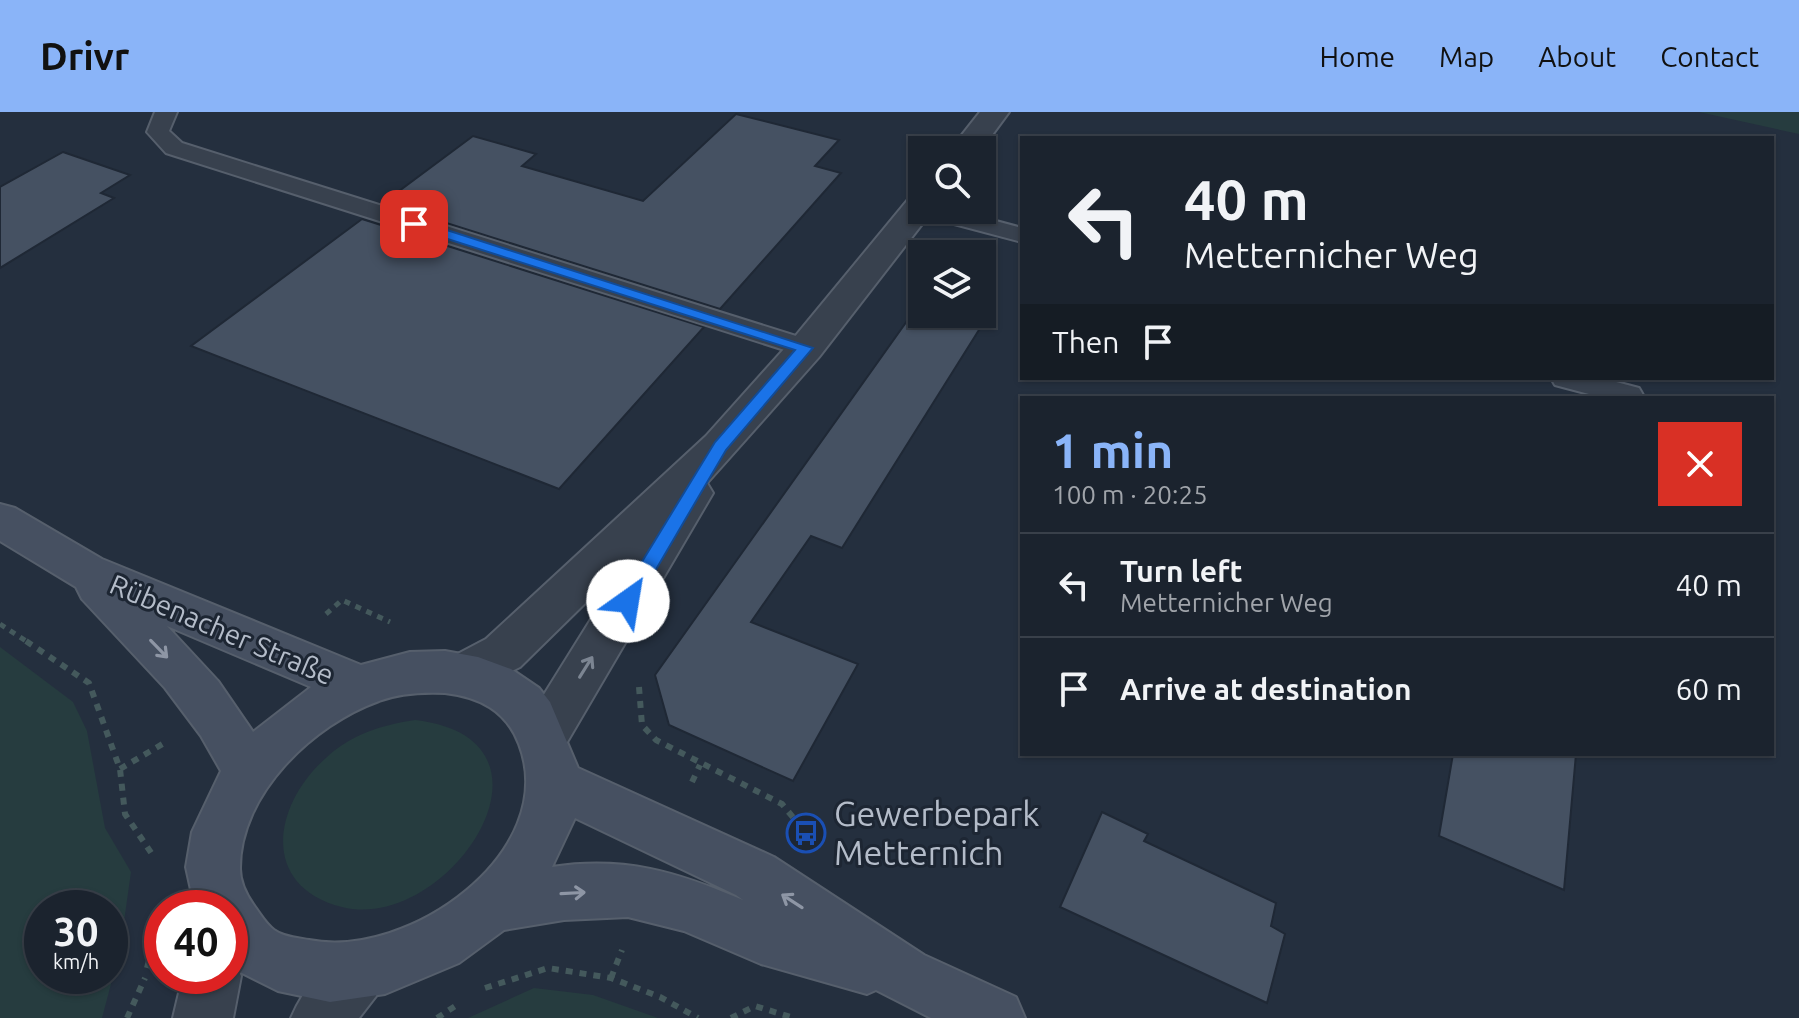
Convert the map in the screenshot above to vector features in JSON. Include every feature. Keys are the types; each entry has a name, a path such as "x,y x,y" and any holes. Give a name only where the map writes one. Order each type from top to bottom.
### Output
{"main road":[{"name":"Rübenacher Straße","path":"0,520 86,572 359,686"},
{"name":"Rübenacher Straße","path":"86,572 200,692 230,734 249,773"},
{"name":"Rübenacher Straße","path":"218,890 213,870 217,837 249,773 283,735 317,708 359,686 394,675 430,671 467,673 500,685 526,706 549,758 755,876 904,975 995,1018"},
{"path":"248,943 253,950 299,972 339,997 455,938 496,904 527,864 547,823 549,758"},
{"name":"Rübenacher Straße","path":"496,904 564,893 628,890 687,904 761,936 904,975"}],"street":[{"path":"976,136 995,112"},
{"path":"467,673 503,653 720,446 909,224"},
{"path":"549,758 720,446"},
{"path":"203,1018 208,994"}],"lane":[{"path":"166,112 158,132 174,148 806,348"},
{"path":"983,224 1020,234"},
{"path":"1573,380 1629,395"}],"path":[{"path":"321,619 342,600 401,627"},
{"path":"0,624 89,683 120,769 125,814 161,867"},
{"path":"638,682 642,725 656,740 782,804 806,833"},
{"path":"120,769 169,741"},
{"path":"476,991 548,968 611,978 660,997 698,1018"},
{"path":"127,1018 144,979"},
{"path":"437,1018 463,1000"},
{"path":"731,1018 755,1006 794,1018"}],"green space":[{"path":"1699,112 1799,112 1799,134"},
{"path":"0,647 73,702 87,731 105,828 131,872 128,893 128,890 24,890 24,994 108,994 102,1018 0,1018"},
{"path":"415,720 463,735 488,761 492,795 480,831 455,865 421,892 382,907 342,907 315,896 297,881 287,863 283,842 286,820 295,797 309,776 347,742 379,728"},
{"path":"534,988 593,995 658,1018 468,1018"}],"building":[{"path":"736,114 839,140 815,166 841,173 720,309 383,203 473,136 536,154 522,166 643,201"},
{"path":"63,152 130,175 101,193 114,198 0,268 0,187"},
{"path":"362,219 704,327 559,489 191,346"},
{"path":"908,320 908,328 980,328 842,548 811,536 751,622 858,664 793,781 669,725 655,675"},
{"path":"1453,756 1576,756 1564,890 1439,836"},
{"path":"1102,812 1148,834 1144,841 1276,903 1271,926 1285,934 1267,1003 1060,907"}],"place":[{"name":"Gewerbepark Metternich","path":"806,833"}],"route":[{"path":"414,224 806,348 720,446 628,601"}]}
